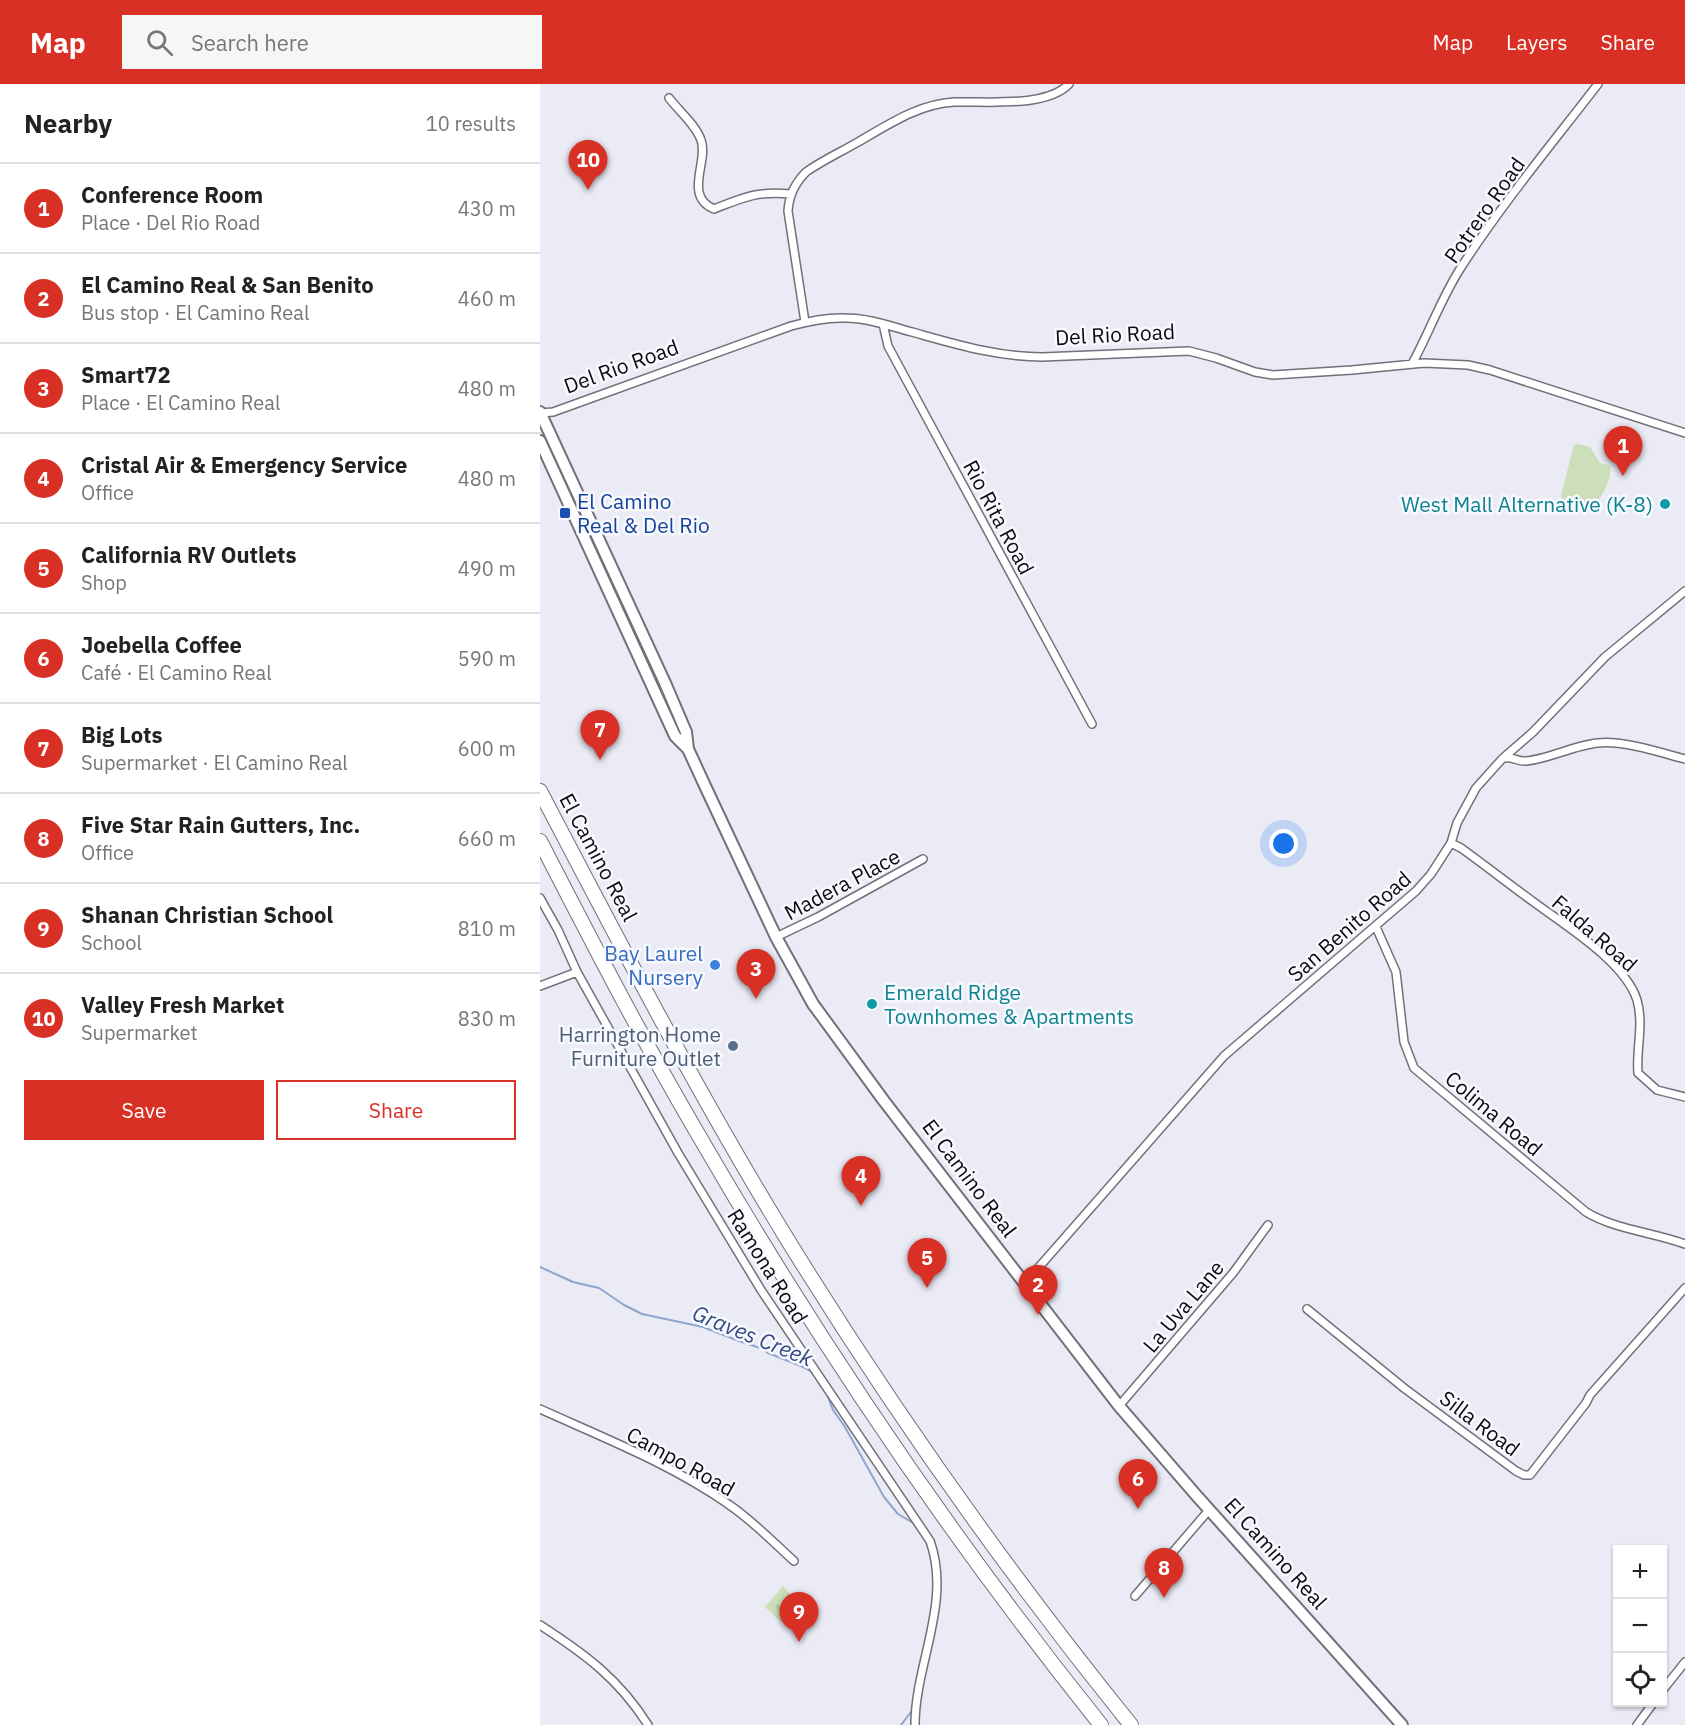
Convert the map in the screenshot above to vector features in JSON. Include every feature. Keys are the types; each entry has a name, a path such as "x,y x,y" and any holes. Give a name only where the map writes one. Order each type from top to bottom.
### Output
{"highway":[{"name":"El Camino Real","path":"540,791 685,1063 755,1186 828,1304 953,1490 1021,1584 1131,1725"},
{"path":"540,841 693,1127 808,1316 940,1513 1101,1725"}],"main road":[{"name":"El Camino Real","path":"543,415 678,713 686,732 688,749 776,937 797,978 829,1029 1119,1406 1402,1725"},
{"name":"El Camino Real","path":"540,441 675,736 688,749"}],"street":[{"path":"805,322 788,211 790,194 799,179 813,167 919,110 935,104 1037,100 1059,92 1069,84"},
{"name":"Potrero Road","path":"1412,364 1460,269 1598,84"},
{"path":"669,98 701,138 703,146 698,183 706,206 714,209 749,195 770,192 790,194"},
{"name":"Del Rio Road","path":"543,415 776,330 805,322 845,318 883,324 979,351 1030,357 1189,351 1255,372 1273,375 1412,364 1455,364 1490,370 1685,433"},
{"name":"Rio Rita Road","path":"883,324 888,346 1092,724"},
{"name":"San Benito Road","path":"1025,1283 1224,1056 1416,891 1431,874 1450,843 1457,823 1476,788 1502,759 1533,732 1605,657 1685,591"},
{"path":"1502,759 1509,757 1526,761 1588,744 1606,742 1685,759"},
{"name":"Falda Road","path":"1450,843 1461,848 1576,932 1626,978 1633,989 1640,1014 1638,1073 1657,1090 1685,1097"},
{"name":"Madera Place","path":"776,937 818,917 923,859"},
{"name":"Ramona Road","path":"540,898 577,972 678,1153 761,1290 930,1541 937,1566 936,1591 933,1625 918,1692 915,1725"},
{"name":"Colima Road","path":"1376,927 1396,972 1404,1042 1414,1068 1587,1212 1605,1221 1685,1244"},
{"path":"540,986 577,972"},
{"name":"La Uva Lane","path":"1119,1406 1233,1273 1268,1225"},
{"name":"Silla Road","path":"1306,1309 1404,1388 1516,1471 1530,1476 1590,1395 1685,1288"},
{"name":"Campo Road","path":"540,1409 691,1480 730,1505 794,1561"},
{"path":"1135,1596 1209,1510"},
{"path":"540,1625 580,1651 608,1675 628,1696 648,1725"},
{"path":"1667,1685 1685,1662"},
{"path":"1636,1725 1650,1707"}],"green space":[{"path":"1574,445 1590,447 1600,463 1610,466 1609,481 1601,496 1597,502 1587,507 1562,501 1561,495"},
{"path":"783,1586 790,1594 780,1603 792,1616 781,1622 765,1607"}],"waterway":[{"name":"Graves Creek","path":"540,1267 573,1282 599,1288 642,1314 703,1327 763,1349 811,1371 816,1378"},
{"name":"Graves Creek","path":"826,1392 833,1410 884,1497 898,1514 915,1524"},
{"name":"Graves Creek","path":"901,1725 914,1708"}],"place":[{"name":"Valley Fresh Market","path":"588,190"},
{"name":"Conference Room","path":"1623,476"},
{"name":"West Mall Alternative (K-8)","path":"1665,504"},
{"name":"El Camino Real & Del Rio","path":"565,513"},
{"name":"Big Lots","path":"600,760"},
{"name":"Bay Laurel Nursery","path":"715,965"},
{"name":"Smart72","path":"756,999"},
{"name":"Emerald Ridge Townhomes & Apartments","path":"872,1004"},
{"name":"Harrington Home Furniture Outlet","path":"733,1046"},
{"name":"Cristal Air & Emergency Service","path":"861,1206"},
{"name":"California RV Outlets","path":"927,1288"},
{"name":"El Camino Real & San Benito","path":"1038,1315"},
{"name":"Joebella Coffee","path":"1138,1509"},
{"name":"Five Star Rain Gutters, Inc.","path":"1164,1598"},
{"name":"Shanan Christian School","path":"799,1642"}]}
